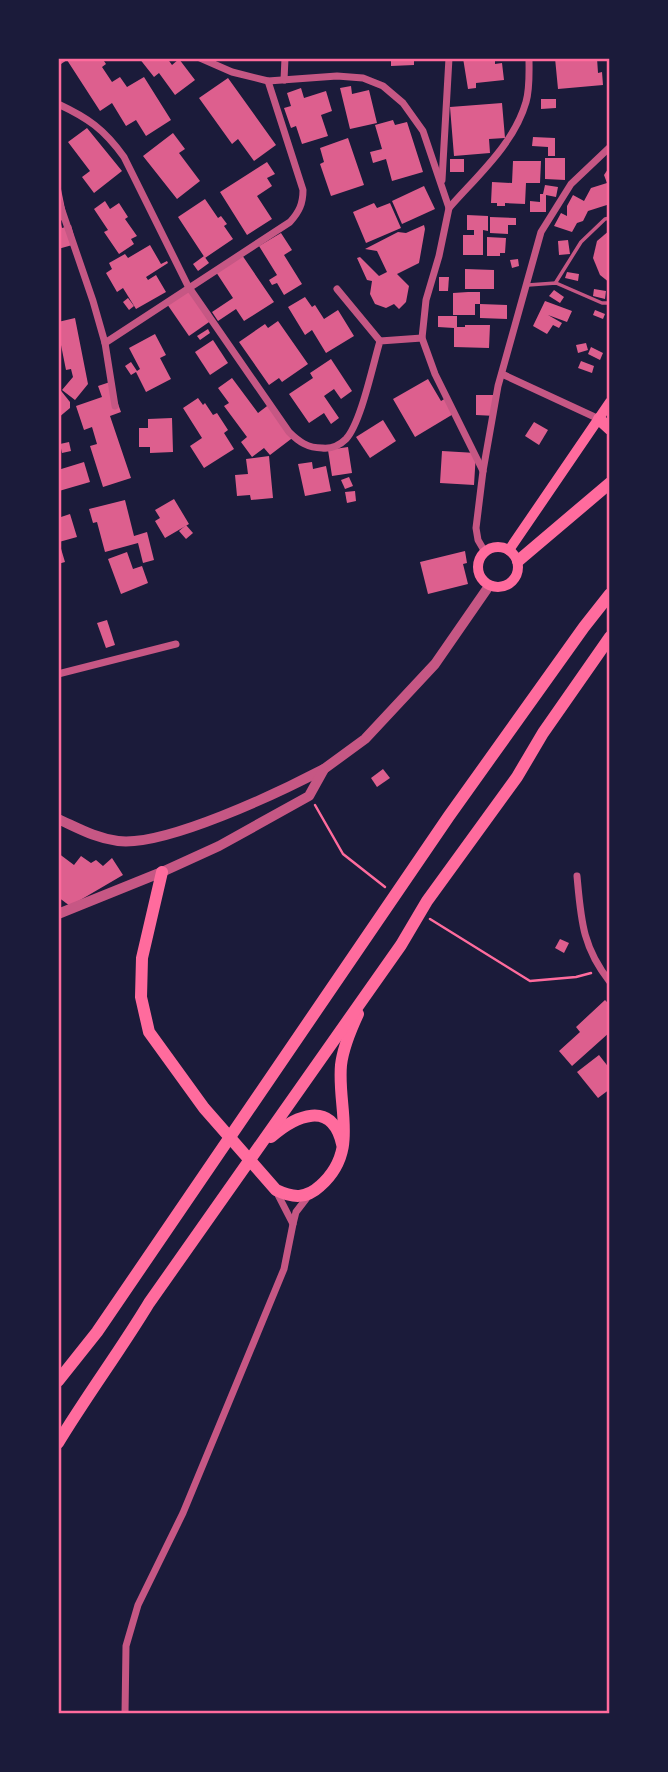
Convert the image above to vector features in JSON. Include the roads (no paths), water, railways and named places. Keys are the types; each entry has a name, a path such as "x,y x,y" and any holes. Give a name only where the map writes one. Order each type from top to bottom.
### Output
{"highway":[{"path":"599,419 610,429"},
{"path":"518,561 610,483"},
{"path":"58,1381 97,1332 449,816 610,594"},
{"path":"58,1443 149,1303 517,777 543,733 610,637"},
{"path":"162,872 142,958 141,997 149,1032 204,1108 276,1190 293,1197 311,1194 330,1177 342,1153 345,1139 340,1084 342,1062 368,988"},
{"path":"258,1150 289,1122 305,1115 320,1116 332,1124 340,1133 342,1153"}],"main road":[{"path":"509,550 610,402"},
{"path":"497,547 509,550 518,561 514,581 502,588 483,582 478,563 485,552 497,547"}],"street":[{"path":"200,58 232,72 268,81 337,76 363,78 383,86 403,103 423,131 449,208 426,300 422,338 435,374 483,471"},
{"path":"284,80 285,58"},
{"path":"442,184 449,58"},
{"path":"449,208 505,144 519,122 527,100 529,58"},
{"path":"105,342 290,222 303,203 303,190 268,81"},
{"path":"58,104 84,116 112,140 124,157 188,286 289,432 307,446 327,449 337,446 350,434 359,414 380,341"},
{"path":"485,552 478,540 476,528 483,471 502,374 541,232 571,184 610,147"},
{"path":"58,200 105,342 115,406"},
{"path":"337,289 380,341"},
{"path":"380,341 422,338"},
{"path":"502,374 599,419"},
{"path":"58,819 89,835 121,842 162,836 228,813 324,769 365,739 401,702 435,664 489,586"},
{"path":"58,674 176,644"},
{"path":"59,911 162,872 219,846 309,796 324,769"},
{"path":"577,876 583,936 610,982"},
{"path":"276,1190 293,1224"},
{"path":"125,1714 126,1646 138,1605 183,1513 284,1269 293,1224 300,1205 311,1194"}],"lane":[{"path":"556,283 581,242 605,219 610,218"},
{"path":"526,285 556,283 602,303 610,303"}]}
